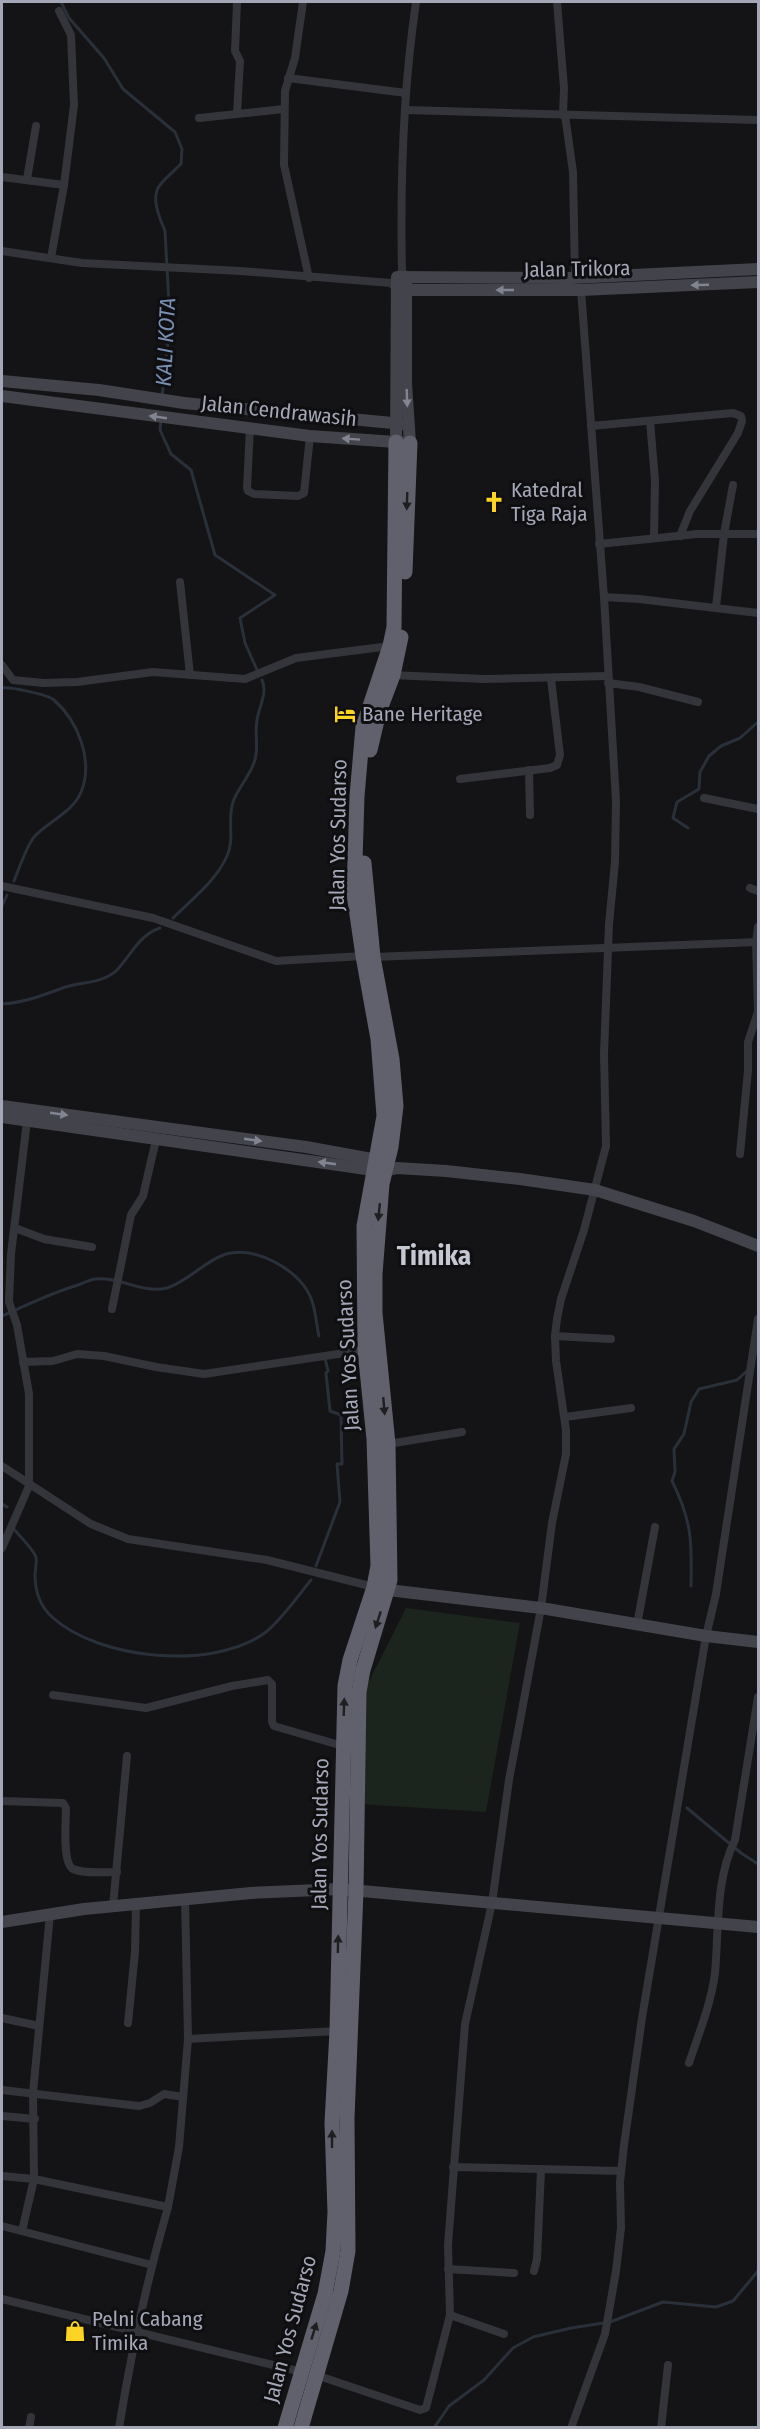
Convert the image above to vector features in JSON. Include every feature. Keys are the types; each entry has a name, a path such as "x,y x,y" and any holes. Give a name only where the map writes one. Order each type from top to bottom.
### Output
{"highway":[{"name":"Jalan Yos Sudarso","path":"387,674 394,627 403,442"},
{"name":"Jalan Yos Sudarso","path":"301,2427 309,2374 342,2212 347,2118 348,1890 343,1746 347,1673 391,1568 388,1444 375,1303 384,1116 381,1065 368,956 354,894 357,796 363,727 387,674 404,625 403,442"},
{"name":"Jalan Yos Sudarso","path":"342,2212 332,2122 348,1890 358,1692 381,1589 374,1439 364,1350 364,1226 383,1166"},
{"name":"Jalan Yos Sudarso","path":"285,2427 309,2374"}],"street":[{"path":"237,2 235,51 240,61 237,113"},
{"path":"303,2 295,58 288,78 284,109 284,165 309,278"},
{"path":"2,251 92,264 241,271 309,278 400,281 406,93 416,2"},
{"path":"557,2 564,115 573,172 575,278"},
{"path":"51,258 64,185 73,115 74,85 70,35 59,11"},
{"path":"288,78 406,93"},
{"path":"199,118 284,109"},
{"path":"406,110 759,120"},
{"path":"27,179 36,126"},
{"path":"2,177 64,185"},
{"name":"Jalan Trikora","path":"400,281 575,278 759,269"},
{"name":"Jalan Trikora","path":"400,281 581,290 759,282"},
{"name":"Jalan Yos Sudarso","path":"400,281 403,442"},
{"path":"2,2299 309,2374 420,2410 426,2409 450,2315 448,2269 462,2039 492,1903 509,1780 542,1608 552,1523 566,1454 565,1417 555,1336 561,1299 595,1190 606,1146 608,1127 604,1054 615,862 616,801 604,597 581,290"},
{"name":"Jalan Cendrawasih","path":"2,381 225,407 402,424"},
{"path":"73,404 74,388"},
{"name":"Jalan Cendrawasih","path":"2,396 310,436 403,442"},
{"path":"225,407 225,426"},
{"path":"591,426 733,413 741,416 742,421 738,433 690,511 680,536"},
{"path":"650,421 655,480 654,538"},
{"path":"250,428 247,488 254,494 298,496 304,493 310,436"},
{"path":"716,607 724,534 733,485"},
{"path":"599,544 680,536 759,534"},
{"path":"180,582 190,675"},
{"path":"604,597 759,613"},
{"path":"2,665 14,680 44,683 76,682 153,672 245,679 296,658 390,646"},
{"path":"387,674 485,680 608,679 698,702"},
{"path":"460,779 550,768 560,762 551,679"},
{"path":"529,770 530,815"},
{"path":"704,798 759,809"},
{"path":"2,886 153,918 276,961 757,942"},
{"path":"740,1154 748,1070 748,1042 758,1012 757,942 759,927"},
{"path":"2,1106 306,1147 383,1166"},
{"path":"2,1118 383,1166 520,1179 595,1190 694,1221 759,1245"},
{"path":"2,1547 29,1486 29,1394 17,1325 10,1308 6,1254 15,1228 27,1121"},
{"path":"112,1309 131,1215 143,1196 155,1144 154,1138"},
{"path":"15,1228 44,1239 92,1247"},
{"path":"571,2427 605,2334 608,2318 620,2239 621,2171 642,2018 706,1636 716,1594 759,1319"},
{"path":"555,1336 611,1339"},
{"path":"23,1362 53,1361 77,1354 104,1356 204,1374 364,1350"},
{"path":"565,1417 631,1408"},
{"path":"388,1444 462,1432"},
{"path":"2,1466 29,1486 91,1524 129,1539 267,1560 381,1589 542,1608 706,1636 759,1642"},
{"path":"637,1624 655,1527"},
{"path":"53,1695 146,1708 232,1686 268,1680 272,1684 272,1722 274,1726 343,1746"},
{"path":"689,2062 705,2016 714,1975 726,1857 735,1840 759,1697"},
{"path":"113,1906 127,1756"},
{"path":"2,1802 63,1803 66,1809 68,1865 75,1870 117,1872"},
{"path":"2,1922 113,1906 185,1899 251,1893 348,1890 759,1927"},
{"path":"119,2427 136,2333 168,2207 179,2147 188,2039 185,1899"},
{"path":"128,2023 135,1952 136,1904"},
{"path":"22,2231 34,2179 33,2093 50,1914"},
{"path":"2,2018 39,2026"},
{"path":"188,2039 337,2031"},
{"path":"2,2090 139,2106 150,2103 164,2094 183,2097"},
{"path":"2,2116 35,2119"},
{"path":"453,2167 621,2171"},
{"path":"534,2271 537,2259 541,2170"},
{"path":"2,2176 34,2179 168,2207"},
{"path":"2,2226 152,2265"},
{"path":"448,2269 514,2272"},
{"path":"450,2315 504,2334"},
{"path":"661,2427 668,2365"},
{"path":"29,2427 31,2417"}],"shaded area":[{"path":"406,1608 520,1623 486,1812 359,1804 363,1693"}],"waterway":[{"name":"KALI KOTA","path":"61,2 69,18 104,58 123,89 175,132 182,149 181,164 160,185 156,196 157,208 165,231 170,323 162,397"},
{"name":"KALI KOTA","path":"161,419 160,430 171,454 191,470 215,555 275,595 240,618 245,643 257,670"},
{"name":"KALI KOTA","path":"173,918 217,874 227,856 233,802 255,760 256,726 264,695 262,680"},
{"path":"2,688 28,691 54,700 77,730 86,768 85,780 77,799 67,811 32,840 14,881"},
{"path":"688,828 673,818 677,802 699,789 700,772 709,756 721,746 740,738 758,722"},
{"path":"2,906 7,895"},
{"name":"KALI KOTA","path":"2,1004 24,1001 111,975 146,935 160,928"},
{"name":"KALI KOTA","path":"2,1316 49,1295 95,1279 113,1280 149,1289 167,1288 182,1281 218,1257 237,1252 250,1253 274,1262 296,1277 312,1301 319,1336"},
{"name":"KALI KOTA","path":"316,1566 340,1502 337,1464 342,1464 341,1415 330,1411 325,1358"},
{"path":"691,1586 687,1520 672,1481 675,1472 674,1449 684,1434 691,1402 699,1389 737,1380 748,1370"},
{"name":"KALI KOTA","path":"2,1504 7,1507"},
{"name":"KALI KOTA","path":"13,1528 36,1557 36,1586 41,1603 48,1613 73,1632 98,1643 127,1651 188,1656 217,1652 244,1644 266,1632 284,1614 311,1580"},
{"path":"687,1808 741,1853 758,1864"},
{"path":"434,2428 449,2406 484,2380 513,2348 533,2337 610,2322 663,2302 716,2307 733,2301 758,2271"}],"place":[{"name":"Katedral Tiga Raja","path":"494,502"},
{"name":"Bane Heritage","path":"345,714"},
{"name":"Pelni Cabang Timika","path":"75,2331"}],"district":[{"name":"Timika","path":"434,1256"}]}
